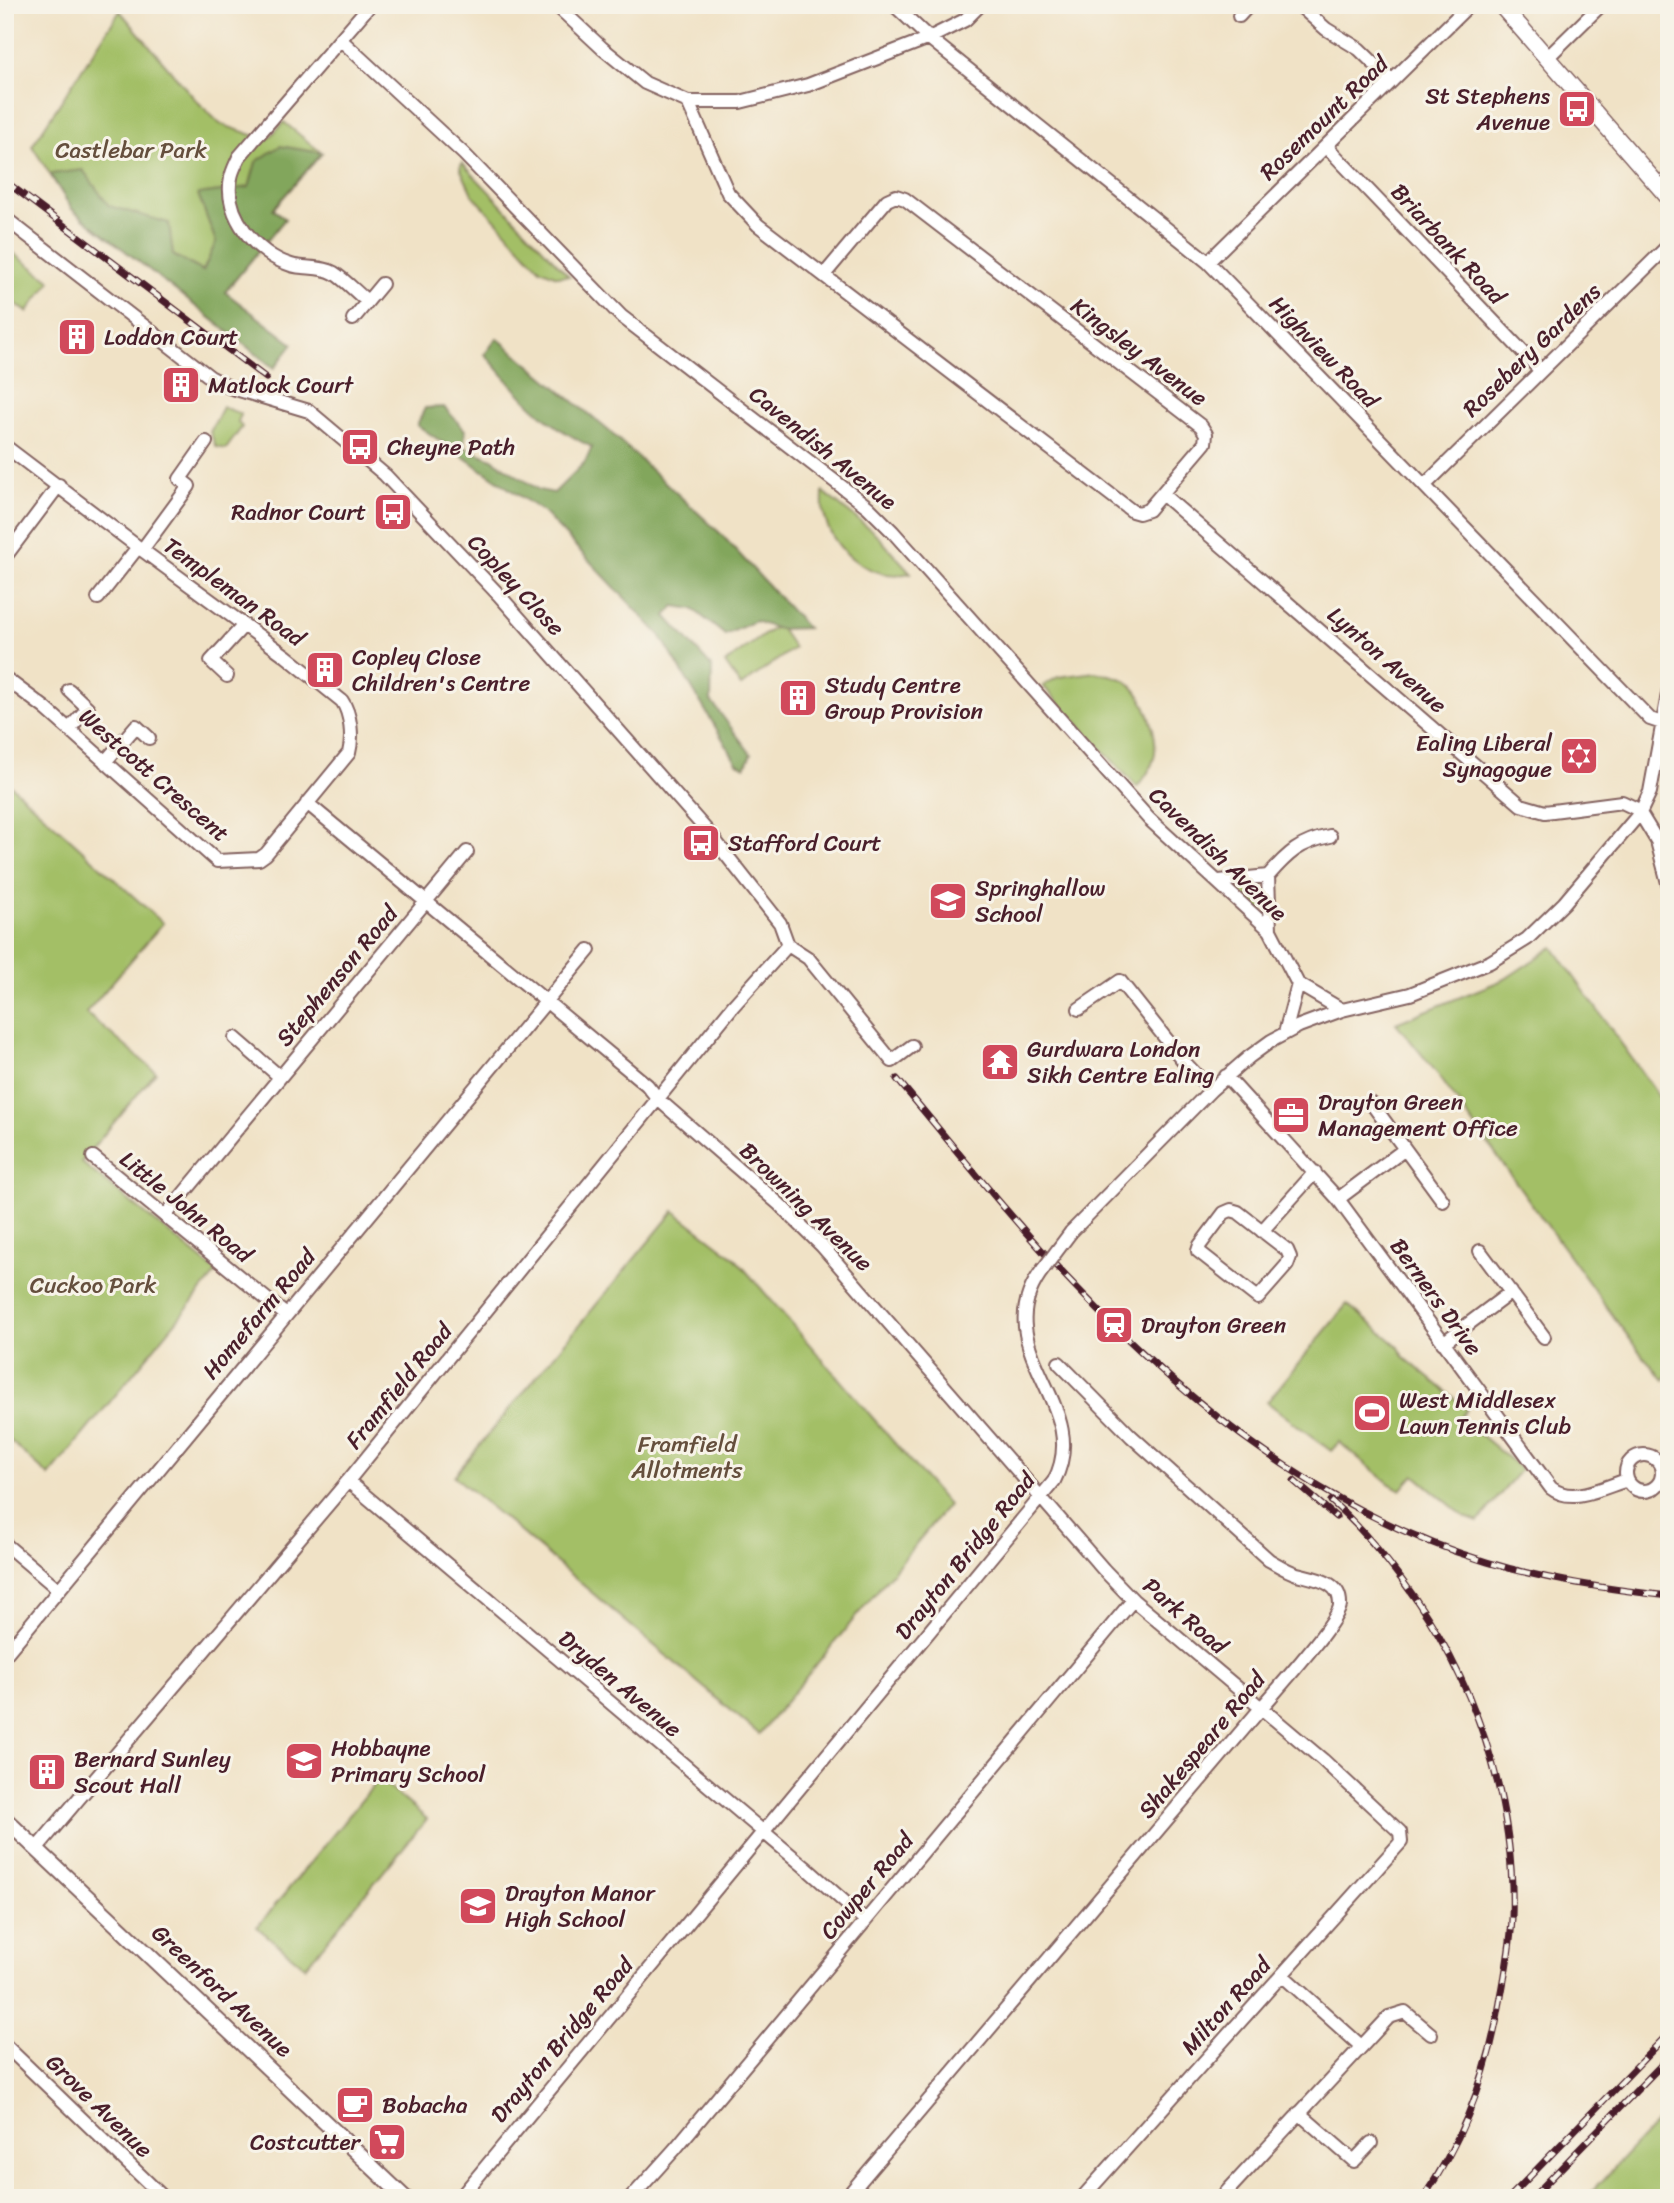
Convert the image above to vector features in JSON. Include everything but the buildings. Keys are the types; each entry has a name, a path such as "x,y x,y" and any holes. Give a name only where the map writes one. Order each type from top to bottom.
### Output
{"main road":[{"path":"1501,5 1669,198"}],"street":[{"path":"367,302 332,272 279,261 262,250 238,221 232,203 231,179 239,157 370,5"},
{"path":"556,5 645,83 688,102 740,102 807,85 929,38 965,20 981,5"},
{"name":"Highview Road","path":"894,5 929,38 1208,262 1650,719 1662,723"},
{"path":"1239,16 1249,5"},
{"path":"1299,5 1326,29 1359,49 1392,81"},
{"name":"Rosemount Road","path":"1208,262 1469,5"},
{"path":"1548,57 1601,5"},
{"name":"Cavendish Avenue","path":"341,40 464,154 621,316 868,507 1149,819 1270,930 1298,984"},
{"path":"688,102 728,193 758,225 824,275"},
{"name":"Briarbank Road","path":"1326,146 1541,371"},
{"name":"Kingsley Avenue","path":"896,196 905,199 1201,426 1206,434 1205,443 1148,510 1132,512 824,275 887,200 896,196"},
{"name":"Copley Close","path":"5,218 210,377 229,387 309,411 385,475 498,594 709,833 780,923 788,945 808,958 892,1061 912,1046"},
{"name":"Rosebery Gardens","path":"1424,485 1669,245"},
{"path":"353,319 382,284"},
{"path":"98,598 189,486 180,479 206,442"},
{"name":"Templeman Road","path":"5,446 342,701 347,709 352,744 349,753 307,803"},
{"path":"5,557 59,485"},
{"name":"Lynton Avenue","path":"1162,494 1521,805 1545,812 1622,803 1641,812"},
{"path":"227,676 211,662 244,625"},
{"name":"Westcott Crescent","path":"5,678 69,729 216,861 259,859 307,803"},
{"path":"1669,689 1650,792 1641,812 1657,841 1669,887"},
{"path":"69,690 88,708 69,729"},
{"path":"105,762 136,726 149,738"},
{"name":"Browning Avenue","path":"307,803 647,1085 659,1100 779,1204 822,1246 1041,1497"},
{"name":"Drayton Bridge Road","path":"460,2198 1041,1497 1058,1473 1064,1441 1059,1417 1034,1364 1026,1340 1024,1313 1028,1296 1044,1268 1071,1232 1211,1090 1249,1057 1285,1033 1342,1010 1410,994 1490,962 1527,939 1564,904 1641,812"},
{"path":"1219,881 1268,876 1292,850 1308,842 1331,836"},
{"path":"426,901 467,852"},
{"path":"1268,876 1270,930"},
{"name":"Stephenson Road","path":"165,1216 426,901"},
{"name":"Framfield Road","path":"36,1849 348,1481 733,1006 788,945"},
{"path":"547,1001 589,950"},
{"path":"1079,1009 1120,981 1186,1064 1211,1090"},
{"path":"1285,1033 1298,984 1342,1010"},
{"name":"Homefarm Road","path":"5,1655 547,1001"},
{"name":"Stephenson Road","path":"235,1038 280,1077"},
{"name":"Berners Drive","path":"1226,1076 1338,1199 1551,1488 1559,1495 1569,1497 1627,1480"},
{"path":"1372,1104 1443,1202"},
{"path":"1338,1199 1405,1149"},
{"name":"Little John Road","path":"93,1157 286,1315"},
{"path":"1262,1231 1315,1172"},
{"path":"1231,1210 1238,1212 1262,1231 1287,1251 1290,1257 1287,1265 1258,1298 1198,1251 1224,1213 1231,1210"},
{"path":"1480,1251 1544,1337"},
{"path":"1443,1343 1511,1292"},
{"name":"Shakespeare Road","path":"846,2198 1336,1617 1340,1605 1336,1591 1324,1581 1296,1574 1269,1559 1139,1443 1059,1363"},
{"name":"Dryden Avenue","path":"348,1481 865,1920"},
{"name":"Park Road","path":"1041,1497 1133,1600 1261,1707 1394,1825 1400,1832 1401,1842"},
{"path":"5,1544 58,1589"},
{"name":"Cowper Road","path":"631,2198 675,2149 1133,1600"},
{"name":"Greenford Avenue","path":"5,1819 405,2198"},
{"name":"Milton Road","path":"1082,2198 1401,1842"},
{"path":"1282,1975 1362,2046"},
{"path":"1221,2198 1389,2017 1405,2012 1431,2034"},
{"name":"Grove Avenue","path":"5,2045 164,2198"},
{"path":"1299,2113 1354,2161 1371,2143"}],"green space":[{"name":"Castlebar Park","path":"120,11 195,99 220,124 267,140 284,122 322,153 273,209 285,219 207,314 72,209 32,146"},
{"path":"280,146 322,153 273,209 285,219 225,292 293,344 274,368 72,209 50,174 83,170 109,206 169,223 173,255 203,271 216,242 198,194 249,187 256,162"},
{"path":"462,163 569,276 557,276 540,269 472,194 460,168"},
{"path":"12,252 51,281 27,312 5,296 5,260"},
{"path":"497,338 609,431 721,534 807,628 778,629 755,621 725,635 693,609 674,606 666,616 712,667 711,701 751,754 745,767 737,763 660,635 543,512 417,425 425,408 444,407 465,430 464,447 492,459 539,490 554,493 585,462 592,447 560,429 533,407 485,354"},
{"path":"223,407 241,414 238,422 242,427 226,449 216,447 210,432"},
{"path":"823,492 876,534 911,573 896,575 869,569 845,552 829,528 823,511"},
{"path":"778,625 794,648 741,686 725,663"},
{"path":"1095,672 1119,678 1130,684 1148,714 1155,737 1154,758 1137,787 1043,686 1058,677"},
{"name":"Cuckoo Park","path":"5,780 163,923 86,1013 156,1072 81,1162 217,1272 49,1476 5,1436"},
{"path":"1248,882 1259,887 1268,905 1261,911 1237,890 1239,885"},
{"path":"1553,947 1669,1111 1669,1373 1664,1380 1637,1349 1433,1068 1396,1023 1505,979"},
{"name":"Framfield Allotments","path":"674,1211 734,1257 948,1505 759,1734 454,1476"},
{"name":"West Middlesex Lawn Tennis Club","path":"1347,1304 1398,1346 1405,1358 1467,1409 1460,1418 1521,1469 1478,1522 1465,1517 1414,1475 1401,1490 1339,1442 1331,1451 1267,1402"},
{"path":"379,1779 427,1819 305,1967 257,1927"},
{"path":"1669,2109 1669,2198 1586,2198"}],"railway":[{"path":"5,181 266,378"},
{"path":"897,1079 1007,1211 1077,1288 1167,1375 1214,1415 1264,1452 1371,1515 1428,1541 1487,1562 1554,1579 1669,1596"},
{"path":"1294,1481 1336,1517"},
{"path":"1331,1501 1360,1529 1394,1570 1450,1656 1485,1740 1498,1783 1506,1828 1512,1918 1495,2028 1481,2079 1462,2128 1423,2198"},
{"path":"1509,2198 1669,2033"},
{"path":"1532,2198 1669,2057"}],"place":[{"name":"St Stephens Avenue","path":"1577,109"},
{"name":"Loddon Court","path":"77,337"},
{"name":"Matlock Court","path":"181,385"},
{"name":"Cheyne Path","path":"360,447"},
{"name":"Radnor Court","path":"393,512"},
{"name":"Copley Close Children's Centre","path":"325,670"},
{"name":"Study Centre Group Provision","path":"798,698"},
{"name":"Ealing Liberal Synagogue","path":"1579,756"},
{"name":"Stafford Court","path":"701,843"},
{"name":"Springhallow School","path":"948,901"},
{"name":"Gurdwara London Sikh Centre Ealing","path":"1000,1062"},
{"name":"Drayton Green Management Office","path":"1291,1115"},
{"name":"Drayton Green","path":"1114,1325"},
{"name":"West Middlesex Lawn Tennis Club","path":"1372,1413"},
{"name":"Hobbayne Primary School","path":"304,1761"},
{"name":"Bernard Sunley Scout Hall","path":"47,1772"},
{"name":"Drayton Manor High School","path":"478,1906"},
{"name":"Bobacha","path":"355,2105"},
{"name":"Costcutter","path":"387,2142"}]}
